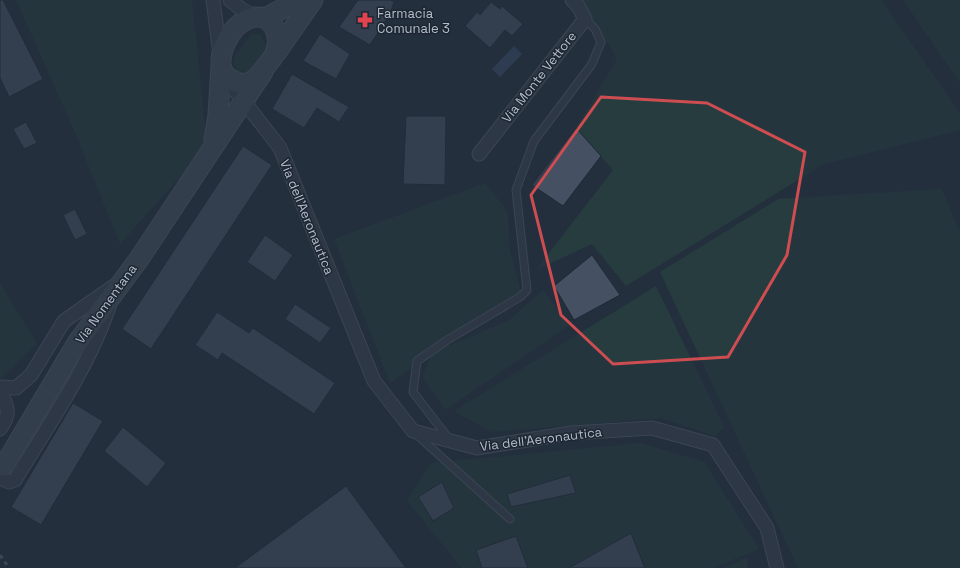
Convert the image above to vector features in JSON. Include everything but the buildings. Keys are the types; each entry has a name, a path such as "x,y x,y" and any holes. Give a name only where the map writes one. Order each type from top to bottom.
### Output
{"main road":[{"path":"299,0 260,18 241,23 228,38 223,66 236,82 246,84 262,72 313,0"},
{"path":"260,18 274,27 278,37 278,44 275,54"},
{"name":"Via Nomentana","path":"213,146 223,66"},
{"name":"Via Nomentana","path":"6,475 71,352 125,278 262,72"}],"street":[{"path":"212,0 223,66"},
{"path":"230,0 260,18"},
{"name":"Via Monte Vettore","path":"479,154 585,19 578,6 572,0"},
{"name":"Via dell'Aeronautica","path":"223,66 233,89 280,148 374,381 413,431 477,448 571,433 652,428 713,446 766,528 777,568"},
{"path":"0,429 6,420 8,410 0,388 16,388 31,375 64,321 125,278"}],"lane":[{"path":"450,441 413,392 417,361 449,339 520,298 527,290 516,190 534,142 592,64 601,42 595,29 585,19"},
{"path":"413,431 510,519"}],"highlighted area":[{"path":"601,97 707,103 805,152 787,255 728,357 613,364 561,315 531,195"}],"green space":[{"path":"16,0 192,0 207,147 120,244 76,135"},
{"path":"581,0 881,0 960,113 960,130 824,164 626,286 592,244 536,270 613,170 576,128 617,59"},
{"path":"903,0 960,0 960,83"},
{"path":"251,35 261,35 267,48 252,69 244,73 238,71 233,63 236,54"},
{"path":"485,183 508,212 509,247 521,292 436,351 508,321 543,290 570,325 445,410 422,376 433,353 390,383 334,239"},
{"path":"942,189 960,233 960,568 798,568 660,272 778,199"},
{"path":"0,284 37,343 1,378 0,376"},
{"path":"656,286 724,427 715,436 660,418 491,432 454,411"},
{"path":"641,443 704,462 759,549 713,568 462,568 407,501 431,463"},
{"path":"747,557 748,568 724,568"}],"water":[{"path":"514,46 522,54 500,77 492,69"}],"railway":[{"path":"0,555 9,568"}],"place":[{"name":"Farmacia Comunale 3","path":"365,20"}]}
